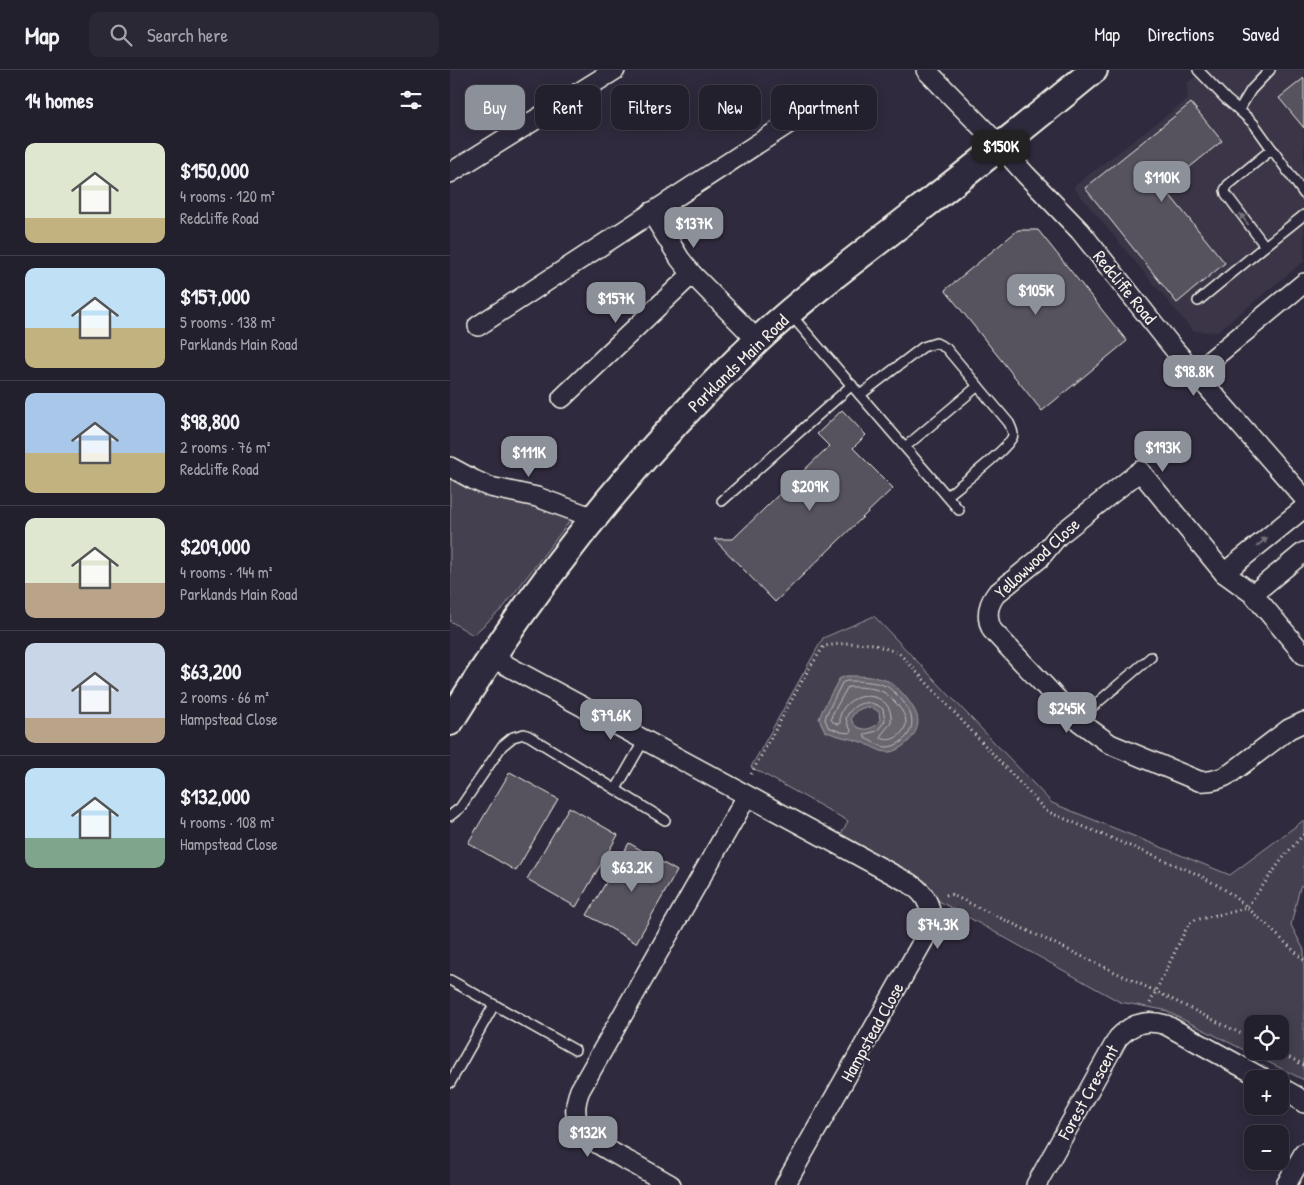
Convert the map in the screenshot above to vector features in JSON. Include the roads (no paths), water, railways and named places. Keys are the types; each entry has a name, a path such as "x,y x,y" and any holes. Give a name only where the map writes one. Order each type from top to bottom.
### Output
{"street":[{"path":"450,173 615,70"},
{"name":"Redcliffe Road","path":"926,70 1080,232 1174,349 1304,498"},
{"name":"Parklands Main Road","path":"450,720 539,589 594,518 662,439 704,395 789,312 1094,70"},
{"path":"478,326 778,130"},
{"path":"651,212 680,259 692,274 758,341"},
{"path":"562,398 692,274"},
{"path":"1195,372 1304,283"},
{"path":"450,467 490,487 537,497 594,518"},
{"name":"Yellowwood Close","path":"1304,655 1253,594 1224,573 1140,471 1058,536 1039,559 996,594 988,613 988,622 992,630 1077,720 1110,744 1192,778 1206,782 1223,778 1289,729 1304,722"},
{"path":"1224,573 1304,508"},
{"path":"1253,594 1304,552"},
{"path":"491,657 747,796 576,1099 576,1118 590,1139 671,1185"},
{"name":"Hampstead Close","path":"747,796 916,887 927,900 931,918 927,934 785,1185"},
{"name":"Forest Crescent","path":"1036,1185 1118,1038 1125,1031 1141,1022 1158,1022 1166,1025 1248,1070"},
{"path":"1289,1092 1304,1103"},
{"path":"1286,1185 1304,1153"}],"lane":[{"path":"1198,70 1254,124 1304,194"},
{"path":"1238,110 1251,90 1270,70"},
{"path":"1264,246 1225,190 1228,184 1272,149"},
{"path":"1198,301 1304,215"},
{"path":"789,312 959,510"},
{"path":"860,395 923,347 936,343 946,348 1010,423 1012,430 1012,436 1006,447 947,496"},
{"path":"722,501 852,385"},
{"path":"905,447 978,386"},
{"path":"1077,720 1151,657"},
{"path":"450,816 460,808 502,746 513,737 519,735 529,736 665,820"},
{"path":"616,789 644,740"},
{"path":"450,980 575,1050"},
{"path":"450,1083 494,1005"}],"water":[{"path":"846,676 862,676 883,679 901,691 917,716 917,728 911,739 896,750 887,752 825,731 819,719 839,679","holes":["865,707 873,708 879,712 880,720 876,726 864,729 857,727 852,722 851,718 856,711"]}]}
